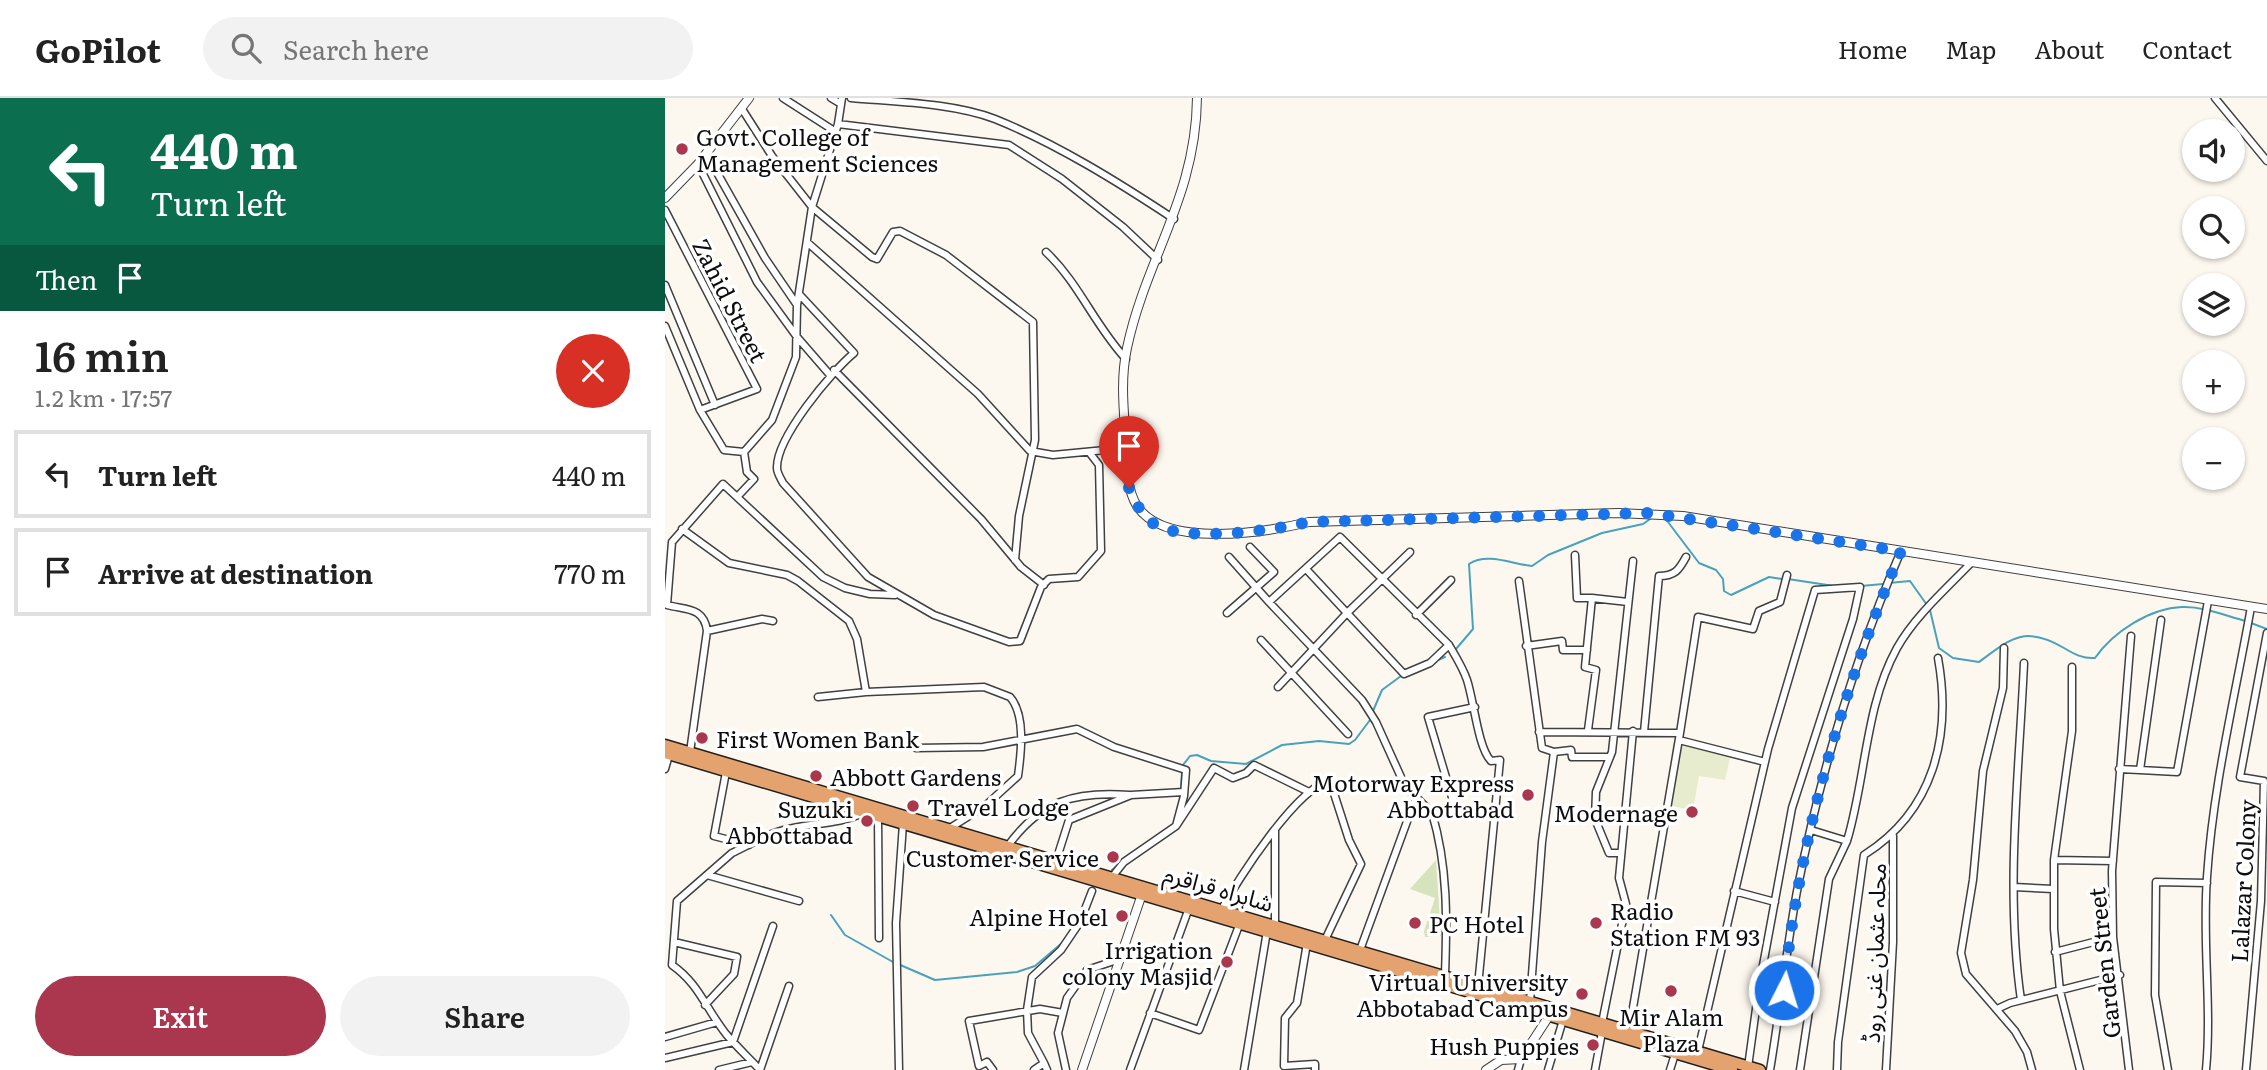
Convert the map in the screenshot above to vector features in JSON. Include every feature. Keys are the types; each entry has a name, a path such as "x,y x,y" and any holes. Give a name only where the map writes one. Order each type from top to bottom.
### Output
{"highway":[{"name":"شاہراہ قراقرم","path":"666,751 690,752 948,829 964,839 1007,847 1056,861 1142,894 1240,923 1325,940 1445,975 1530,1001 1724,1069"},
{"name":"شاہراہ قراقرم","path":"666,751 863,813 1222,909 1307,943 1549,1016 1629,1031 1760,1070"}],"street":[{"path":"665,198 698,164 749,98"},
{"path":"783,98 835,132"},
{"path":"738,496 754,479 747,472 744,452 772,419 796,357 797,305 812,207 838,124 841,101 831,98"},
{"path":"851,98 924,104 993,118 1134,192 1174,219"},
{"path":"1197,98 1190,168 1174,219 1140,303 1126,359 1123,386 1129,488 1138,508 1158,526 1219,534 1283,528 1309,522 1649,513 2267,609"},
{"path":"2215,98 2267,161"},
{"path":"742,109 772,156 812,207 877,259 893,232 900,231 946,256 1033,322 1035,440 1030,451 1015,560"},
{"path":"838,124 1009,145 1062,179 1123,227 1158,260"},
{"path":"706,153 765,258 797,305"},
{"path":"698,164 757,282 797,337 981,519 1015,560 1044,585"},
{"name":"Zahid Street","path":"665,210 757,389 700,410"},
{"path":"808,243 978,394 1030,451 1053,455 1126,448"},
{"path":"1046,252 1079,292 1109,340 1126,359"},
{"path":"665,285 715,405"},
{"path":"799,294 854,353 832,372 781,450 776,470 783,483 868,577 934,615 1009,642 1020,641 1049,579 1078,577 1101,551 1099,465 1089,452"},
{"path":"665,326 700,410 724,450 744,452"},
{"path":"690,752 707,631 703,617 696,611 667,605 672,542 723,484 823,577 870,594 898,595"},
{"path":"682,529 729,563 787,575 798,581 849,621 857,639 866,692"},
{"path":"1269,602 1341,537 1416,615 1449,645 1461,667 1475,707 1485,755 1491,761 1500,760 1478,986"},
{"path":"1227,613 1274,572 1250,547"},
{"path":"1770,1070 1788,946 1811,830 1852,678 1901,551"},
{"path":"1279,687 1312,648 1410,552"},
{"path":"1576,555 1577,598 1628,601"},
{"path":"1229,557 1369,710 1405,786 1432,813 1441,849 1447,902 1445,975"},
{"path":"1644,732 1660,576 1671,576 1678,571 1686,557"},
{"path":"1621,853 1609,853 1595,819 1596,792 1609,757 1614,730 1633,561"},
{"path":"1800,1070 1829,879 1847,841 1857,808 1877,699 1895,652 1929,607 1971,563"},
{"path":"1306,569 1404,674 1430,663 1449,645"},
{"path":"1629,1031 1697,617 1753,629 1759,611 1780,602 1787,575"},
{"path":"1416,615 1451,580"},
{"path":"1519,581 1542,748 1554,752 1571,750 1572,757 1609,757"},
{"path":"1698,1051 1765,762 1815,590 1860,587 1853,619 1792,808 1759,987 1748,1067"},
{"path":"1588,730 1596,670 1585,667 1592,598"},
{"path":"2119,769 2177,772 2208,601"},
{"name":"Lalazar Colony","path":"2207,1070 2207,883 2222,757 2251,607"},
{"path":"707,631 755,620 773,621"},
{"path":"2140,770 2161,620"},
{"name":"Lalazar Colony","path":"2246,1070 2261,901 2264,781 2240,777 2267,633"},
{"name":"Garden Street","path":"2129,1070 2120,975 2113,937 2113,861 2131,636"},
{"path":"1261,640 1348,734"},
{"path":"1526,646 1562,641 1563,650 1587,650"},
{"path":"2004,648 2003,688 1983,771 1973,880 1960,944 1966,974 2021,1041 2032,1070"},
{"path":"1837,1070 1838,1042 1864,855 1893,836 1923,789 1939,754 1944,722 1938,658"},
{"path":"2021,1000 2014,927 2014,887 2024,663"},
{"path":"2072,667 2072,731 2053,889 2055,952 2060,991 2080,1070"},
{"path":"818,697 866,692 984,687 1002,693 1014,701 1018,712 1020,741 1019,776 1013,784 948,829"},
{"path":"1432,813 1454,804 1428,717 1475,707"},
{"path":"916,748 983,747 1077,729 1114,747 1186,770 1176,826"},
{"path":"1539,732 1614,730 1679,736 1765,762"},
{"path":"1595,1070 1608,1029 1626,904 1619,878 1633,731"},
{"path":"665,769 666,751"},
{"path":"1530,1001 1542,842 1554,752"},
{"path":"1102,878 1176,826 1214,768 1233,778 1246,773 1254,765 1309,792"},
{"path":"726,772 714,836 749,845"},
{"path":"1222,909 1236,881 1275,829 1309,792 1321,783 1330,781 1349,840 1361,864 1325,940"},
{"path":"1007,847 1025,822 1060,800 1099,793 1131,795 1184,792"},
{"path":"1056,861 1069,820 1131,795"},
{"path":"1360,950 1416,797"},
{"path":"789,986 760,1070 717,1022 692,979 668,965 674,942 677,901 732,853 778,831 847,820 863,813"},
{"path":"878,817 879,938"},
{"path":"899,1070 896,923 903,824"},
{"path":"1244,1070 1271,928 1275,829"},
{"path":"1811,830 1847,841"},
{"name":"محلہ عثمان غنی روڈ","path":"1886,1070 1893,942 1893,836"},
{"path":"2055,860 2113,861"},
{"path":"707,875 799,901"},
{"path":"2168,1070 2155,995 2156,882 2207,883"},
{"path":"2014,887 2053,889"},
{"path":"1034,1070 1045,1066 1028,1033 1027,1010 1032,977 1061,950 1080,922 1092,891"},
{"path":"1734,891 1775,902"},
{"path":"1081,1070 1142,894"},
{"path":"1130,1070 1189,908"},
{"path":"1150,1013 1199,1030 1240,923"},
{"path":"733,1042 773,926"},
{"path":"2055,952 2113,937"},
{"path":"674,942 737,957 734,974 705,1005"},
{"path":"1307,943 1297,1003 1285,1017 1286,1068 1315,1064 1315,1070"},
{"path":"1066,1070 1058,1042 1067,998 1087,970 1120,959"},
{"path":"1997,1009 2021,1000 2120,975"},
{"path":"993,1070 987,1062 979,1066 969,1021 1027,1010 1063,1013"},
{"path":"1518,1070 1521,1059 1549,1016"},
{"path":"1548,1070 1563,1020"},
{"path":"665,1037 717,1022"},
{"path":"665,1058 733,1042"},
{"path":"1670,1070 1675,1054"},
{"path":"1480,1070 1486,1070 1501,1059 1521,1059"},
{"path":"719,1070 752,1062"}],"green space":[{"path":"1673,742 1730,758 1725,780 1699,776 1693,810 1666,805"},
{"path":"1436,860 1441,936 1425,937 1424,931 1435,898 1410,889"}],"waterway":[{"path":"1456,649 1473,629 1469,564 1492,559 1532,566 1548,555 1602,533 1643,524 1653,517"},
{"path":"1665,518 1699,563 1716,570 1723,579 1724,591 1731,595 1769,577 1782,579"},
{"path":"1788,579 1834,586"},
{"path":"1889,583 1910,581 1927,605"},
{"path":"1861,586 1883,584"},
{"path":"1930,610 1939,648 1953,658 1979,662 2000,646 2028,636 2050,641 2079,656 2095,658 2112,639 2133,623 2170,608 2198,608 2246,621"},
{"path":"2251,623 2267,629"},
{"path":"1438,660 1445,657"},
{"path":"1373,711 1382,690 1401,676"},
{"path":"1183,765 1190,756 1197,755 1211,761 1246,764 1282,745 1319,741 1349,744 1370,720"},
{"path":"1181,790 1182,771"},
{"path":"1112,870 1138,849"},
{"path":"831,915 845,935 893,962"},
{"path":"898,964 935,980 1017,972 1035,966 1062,943"}],"place":[{"name":"Govt. College of Management Sciences","path":"682,149"},
{"name":"First Women Bank","path":"702,738"},
{"name":"Abbott Gardens","path":"816,776"},
{"name":"Motorway Express Abbottabad","path":"1528,795"},
{"name":"Travel Lodge","path":"913,806"},
{"name":"Modernage","path":"1692,812"},
{"name":"Suzuki Abbottabad","path":"867,821"},
{"name":"Customer Service","path":"1113,857"},
{"name":"Alpine Hotel","path":"1122,916"},
{"name":"PC Hotel","path":"1415,923"},
{"name":"Radio Station FM 93","path":"1596,923"},
{"name":"Irrigation colony Masjid","path":"1227,962"},
{"name":"Mir Alam Plaza","path":"1671,991"},
{"name":"Virtual University Abbotabad Campus","path":"1582,994"},
{"name":"Hush Puppies","path":"1593,1045"}],"route":[{"path":"1129,488 1138,508 1158,526 1180,531 1219,534 1283,528 1309,522 1649,513 1683,516 1901,551 1852,678 1825,771 1798,889 1784,990"}]}
